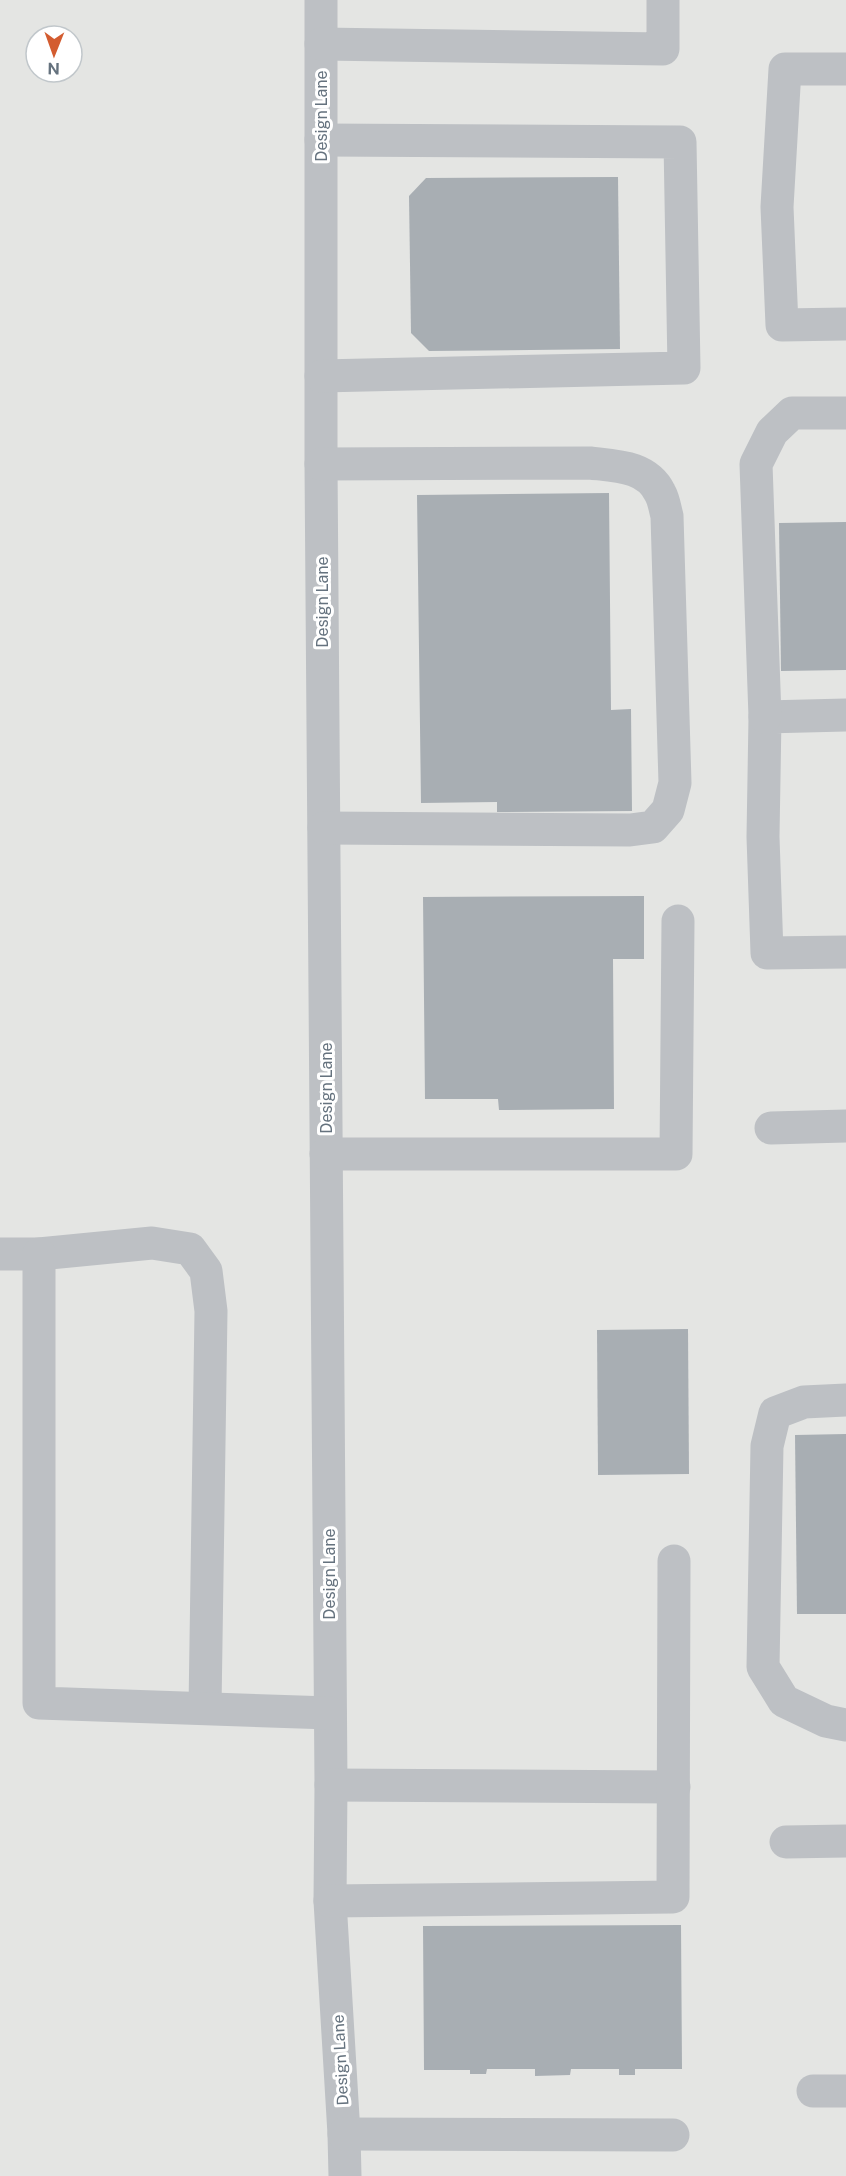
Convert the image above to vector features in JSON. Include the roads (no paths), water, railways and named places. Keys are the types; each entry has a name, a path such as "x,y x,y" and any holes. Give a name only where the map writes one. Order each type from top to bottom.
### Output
{"street":[{"name":"Design Lane","path":"321,0 321,464 330,1901 345,2176"},
{"path":"321,44 663,49 663,0"},
{"path":"846,69 785,69 777,207 782,325 846,324"},
{"path":"321,140 680,142 684,368 321,376"},
{"path":"846,412 792,413 772,432 756,464 765,717 763,837 767,953 846,952"},
{"path":"321,464 590,463 625,467 648,477 660,493 667,516 675,783 668,810 653,827 630,830 324,828"},
{"path":"765,717 846,715"},
{"path":"326,1154 676,1154 678,921"},
{"path":"771,1128 846,1126"},
{"path":"0,1254 39,1254 152,1243 190,1249 206,1271 211,1311 205,1708"},
{"path":"39,1254 39,1703 330,1713"},
{"path":"846,1400 804,1402 775,1413 767,1446 764,1667 784,1701 826,1721 846,1725"},
{"path":"330,1901 673,1897 674,1561"},
{"path":"331,1785 674,1787"},
{"path":"786,1842 846,1841"},
{"path":"813,2091 846,2091"},
{"path":"344,2134 673,2135"}]}
